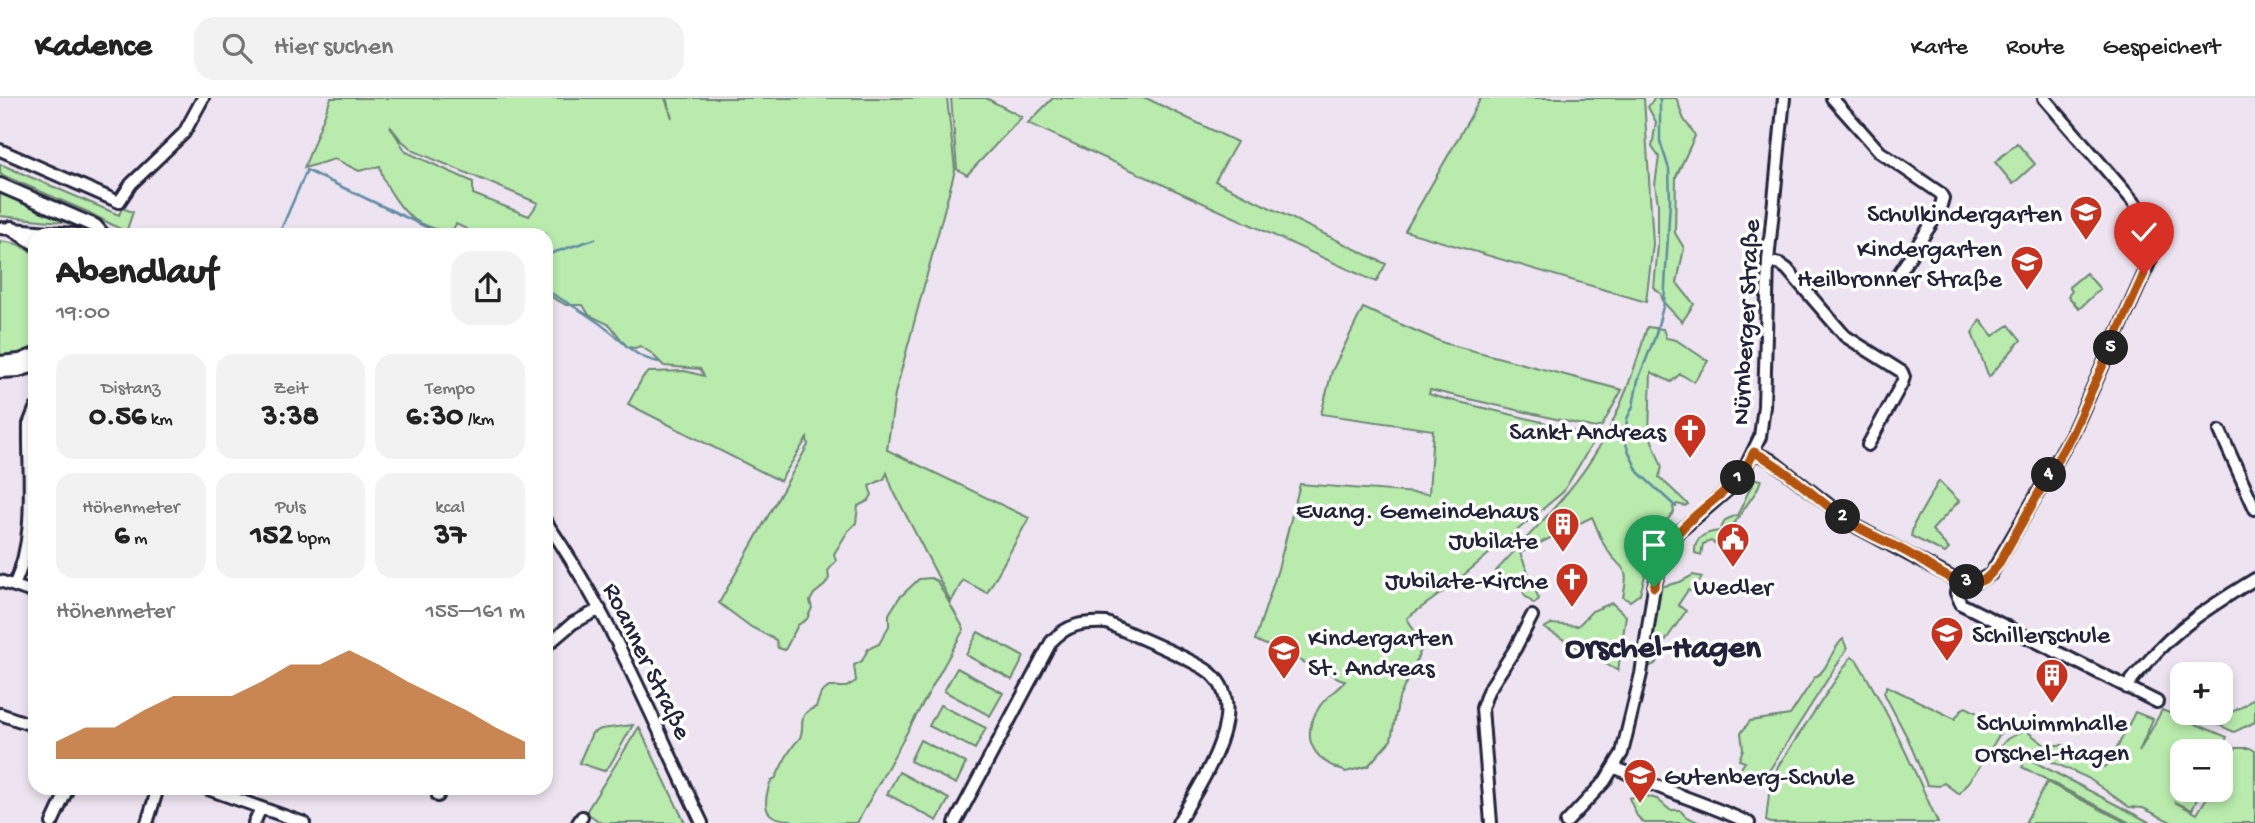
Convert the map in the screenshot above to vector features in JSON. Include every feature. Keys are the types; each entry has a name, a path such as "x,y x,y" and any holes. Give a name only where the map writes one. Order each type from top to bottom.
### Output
{"main road":[{"path":"0,185 97,228"},
{"path":"5,228 28,240"},
{"path":"0,363 28,358"},
{"path":"0,371 28,367"}],"street":[{"path":"0,150 119,202 131,184 184,134 203,98"},
{"name":"Nürnberger Straße","path":"1566,823 1615,767 1626,742 1641,674 1654,587 1664,555 1679,532 1729,489 1742,474 1760,437 1764,406 1768,261 1784,98"},
{"path":"1832,98 1880,152 1940,192 1943,198 1943,206 1898,275"},
{"path":"1754,452 1771,460 1857,527 1958,581 1970,583 1986,579 1996,567 2065,446 2154,252 2157,239 2146,216 2044,98"},
{"path":"5,228 28,230"},
{"path":"1768,261 1787,269 1845,336 1902,372 1902,383 1868,445"},
{"path":"2220,431 2255,509"},
{"name":"Roanner Straße","path":"553,532 600,608 702,823"},
{"path":"15,586 23,566 28,533"},
{"path":"2127,688 2132,676 2202,612 2255,579"},
{"path":"0,581 28,591"},
{"path":"1958,581 1958,599 1961,604 2157,702"},
{"path":"1970,583 1970,608"},
{"path":"553,640 573,623 600,608"},
{"path":"1491,823 1482,708 1488,691 1532,616"},
{"path":"955,823 1051,642 1060,631 1076,624 1107,623 1206,670 1224,691 1227,704 1219,747 1178,823"},
{"path":"0,714 28,724"},
{"path":"1615,767 1640,780 1749,823"},
{"path":"52,823 65,795"},
{"path":"147,823 156,795"},
{"path":"225,795 304,823"},
{"path":"254,823 261,808"}],"green space":[{"path":"331,98 665,98 672,118 666,98 947,98 955,170 895,394 887,450 1029,518 987,593 963,580 951,602 893,490 887,473 884,479 869,486 872,495 868,501 858,506 856,523 834,554 836,561 828,571 829,578 825,585 810,601 812,608 807,619 798,625 785,650 778,648 776,640 751,627 719,603 808,445 807,438 780,481 628,404 643,377 649,372 685,371 704,376 700,369 664,366 640,346 627,347 610,325 589,315 583,305 566,305 553,298 553,228 464,228 456,224 454,228 434,228 418,222 406,212 389,189 380,166 359,171 335,159 304,168","holes":["390,126 414,151 538,203 529,216 473,194 473,182 406,152"]},
{"path":"951,98 986,98 1022,117 967,175 957,169"},
{"path":"1053,98 1146,98 1237,142 1215,181 1386,264 1376,282 1028,123"},
{"path":"1481,98 1644,98 1653,244 1646,302 1405,231"},
{"path":"1655,98 1676,98 1684,119 1695,136 1676,177 1675,233 1684,248 1677,283 1694,304 1682,322 1654,288 1658,245 1655,185 1659,157 1652,147 1656,122 1648,107"},
{"path":"2017,143 2035,164 2013,184 1995,162"},
{"path":"0,164 119,215 122,208 133,212 127,228 118,228 0,174"},
{"path":"0,189 82,224 0,216"},
{"path":"0,241 17,244 28,250 28,353 20,357 0,358"},
{"path":"2086,273 2100,289 2079,309 2068,296 2072,291 2069,287"},
{"path":"1363,308 1444,343 1622,390 1602,426 1595,428 1430,390 1429,394 1438,397 1563,427 1589,437 1592,444 1563,492 1447,589 1407,618 1423,646 1399,698 1391,740 1368,766 1346,772 1326,762 1313,748 1310,740 1312,720 1321,705 1345,681 1255,640 1278,569 1300,484 1429,494 1433,430 1321,414 1332,371"},
{"path":"1980,320 1993,336 2009,325 2021,340 1989,377 1972,333"},
{"path":"1647,327 1663,329 1666,338 1676,340 1708,361 1694,382 1680,374 1671,382 1651,372 1649,433 1662,467 1659,477 1688,504 1677,504 1673,507 1674,512 1657,532 1640,594 1630,601 1623,597 1625,572 1611,556 1592,517 1520,553 1539,599 1534,604 1525,596 1521,586 1496,571 1553,510 1591,460 1622,401"},
{"path":"1756,479 1761,480 1757,490 1729,531 1728,538 1718,545 1711,541 1703,544 1701,555 1695,553 1699,539 1706,534 1720,531 1725,520 1737,515"},
{"path":"1939,481 1959,501 1932,530 1949,549 1945,553 1911,536 1914,524"},
{"path":"1693,575 1702,577 1692,592 1688,590 1678,605 1686,611 1661,647 1665,650 1655,664 1642,670 1656,588 1680,582"},
{"path":"931,578 937,581 964,629 857,823 793,823 791,820 774,817 766,806 769,785 800,738 805,713 816,707 821,693 829,687 846,687 856,681 854,665 862,661 868,649 879,644 889,626 889,614 899,598 919,579"},
{"path":"1612,603 1626,616 1618,671 1544,628 1551,624 1578,626 1592,611"},
{"path":"978,632 1024,657 1012,680 966,655"},
{"path":"1843,639 1847,649 1769,771 1756,778 1739,771 1745,762 1739,760 1743,749 1741,733 1750,721 1790,715"},
{"path":"1851,657 1856,659 1879,699 1938,823 1766,821 1769,794 1778,766"},
{"path":"957,668 1003,693 990,716 944,691"},
{"path":"1887,686 1955,719 1966,707 2004,727 1959,794 1944,783 1939,786 1927,785 1908,739 1886,697 1884,692"},
{"path":"2255,697 2255,722 2234,732 2219,725 2233,725 2233,712"},
{"path":"940,705 986,728 975,749 929,726"},
{"path":"2162,710 2170,713 2170,725 2198,725 2227,737 2170,739 2170,802 2197,814 2204,802 2233,802 2233,753 2236,748 2250,748 2255,751 2255,823 2173,823 2143,808 2129,807 2088,778 2017,746 2011,755 2001,746 2007,739 2025,730 2045,745 2064,745 2102,768 2109,764 2135,712 2153,719 2139,752"},
{"path":"633,725 604,771 579,763 592,733 601,729"},
{"path":"639,727 685,823 601,823 586,812"},
{"path":"920,740 966,763 956,784 910,761"},
{"path":"2027,758 2151,823 2130,823 2022,767"},
{"path":"899,772 949,799 937,821 887,794"},
{"path":"2047,782 2127,823 2025,823"},
{"path":"1643,795 1657,799 1670,810 1680,810 1685,816 1700,823 1644,823 1637,816 1629,798"},
{"path":"2175,802 2196,802 2192,810"}],"waterway":[{"path":"1660,98 1660,141 1669,169 1670,201 1664,303 1655,337 1638,380 1633,406 1627,419 1625,440 1638,472 1676,507"},
{"path":"306,170 428,228"},
{"path":"282,228 306,172"},
{"path":"553,253 595,239"},
{"path":"553,294 593,319 636,353 659,362"}],"place":[{"name":"Schulkindergarten","path":"2086,242"},
{"name":"Kindergarten Heilbronner Straße","path":"2027,292"},
{"name":"Sankt Andreas","path":"1690,460"},
{"name":"Evang. Gemeindehaus Jubilate","path":"1563,554"},
{"name":"Wedler","path":"1733,569"},
{"name":"Jubilate-Kirche","path":"1572,609"},
{"name":"Schillerschule","path":"1947,663"},
{"name":"Kindergarten St. Andreas","path":"1284,681"},
{"name":"Schwimmhalle Orschel-Hagen","path":"2052,705"},
{"name":"Gutenberg-Schule","path":"1640,805"}],"district":[{"name":"Orschel-Hagen","path":"1663,644"}],"route":[{"path":"1654,587 1664,555 1679,532 1729,489 1742,474 1754,452 1771,460 1866,532 1958,581 1974,583 1986,579 1998,565 2072,434 2144,274"}]}
